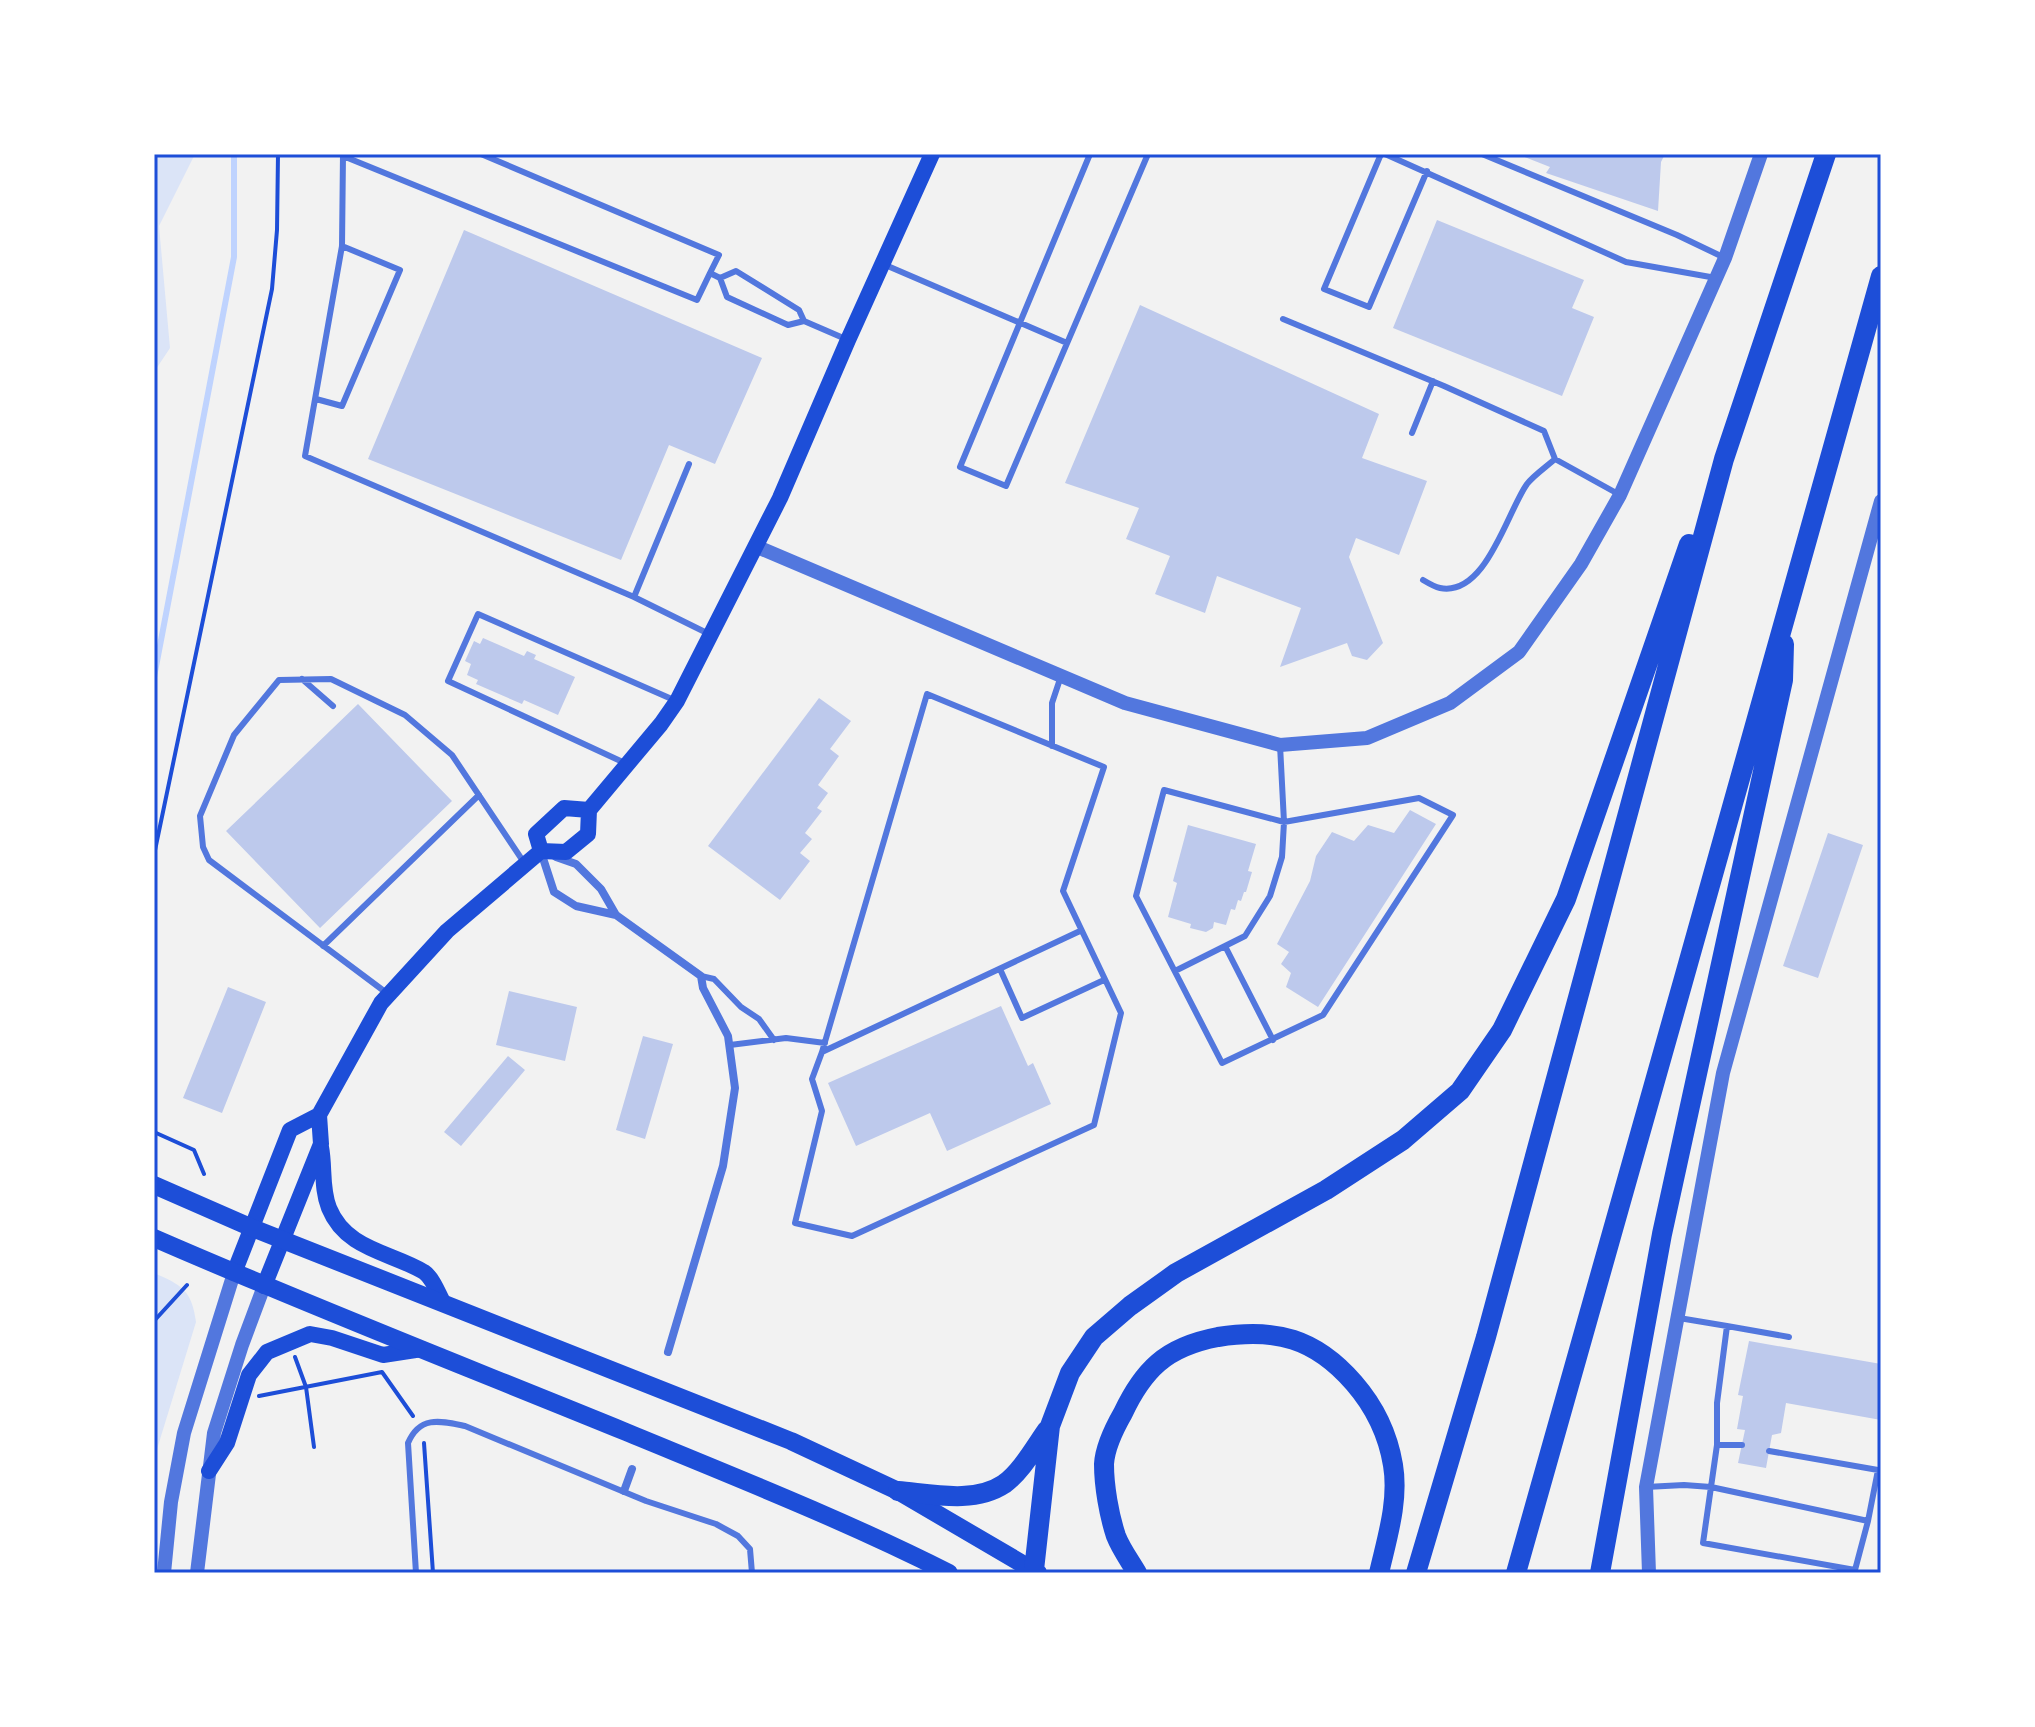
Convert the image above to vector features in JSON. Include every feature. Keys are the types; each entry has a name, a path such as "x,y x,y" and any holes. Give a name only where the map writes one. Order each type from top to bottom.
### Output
{"highway":[{"path":"1416,1573 1486,1337 1724,459 1826,154"},
{"path":"1516,1573 1881,276"},
{"path":"1036,1572 1050,1426 1070,1373 1094,1337 1176,1273 1326,1190 1403,1140 1460,1091 1502,1030 1566,899 1681,563 1724,459"},
{"path":"1600,1573 1662,1234 1783,680 1785,610"},
{"path":"1137,1573 1116,1536 1107,1495 1104,1462 1115,1428 1131,1396 1156,1364 1181,1348 1250,1332 1295,1340 1321,1353 1343,1370 1367,1398 1380,1422 1393,1465 1393,1509 1379,1573"},
{"path":"898,1491 960,1496 986,1493 1006,1483 1050,1426"}],"main road":[{"path":"444,1304 427,1273 360,1244 339,1226 328,1207 319,1115 388,994 447,931 541,851 566,852 588,834 589,810 677,701 780,498 932,154"},
{"path":"541,851 536,834 564,808 589,810"},
{"path":"234,1273 290,1130 319,1115"},
{"path":"264,1286 321,1144"},
{"path":"154,1185 250,1227 791,1441 898,1491 1036,1572"},
{"path":"154,1238 264,1286 771,1491 875,1536 949,1573"},
{"path":"209,1471 227,1443 249,1375 267,1352 310,1334 383,1355 422,1349"}],"street":[{"path":"755,546 1125,703 1280,745 1367,738 1450,703 1519,652 1581,564 1620,495 1725,258 1761,154"},
{"path":"1649,1573 1646,1487 1723,1073 1881,501"},
{"path":"541,851 554,892 576,906 616,915 701,976 703,988 728,1036 735,1088 723,1166 668,1352"},
{"path":"541,851 576,864 601,889 616,915"},
{"path":"164,1573 171,1502 184,1433 234,1273"},
{"path":"197,1573 214,1433 227,1387 264,1286"},
{"path":"624,1491 632,1469"}],"lane":[{"path":"481,154 719,255 697,300 343,155 342,246 305,456 634,597 712,635"},
{"path":"1090,154 960,467 1006,486 1148,154"},
{"path":"1427,171 1369,307 1324,289 1383,154 1427,171 1626,262 1716,278"},
{"path":"1482,154 1725,258"},
{"path":"316,399 342,406 400,270 342,246"},
{"path":"883,264 1067,343"},
{"path":"720,278 736,271 799,310 804,321"},
{"path":"710,273 720,278 727,297 788,325 804,321 848,340"},
{"path":"1283,319 1544,431 1555,459 1620,495"},
{"path":"1412,433 1433,381"},
{"path":"1423,580 1441,588 1459,586 1474,575 1490,557 1528,483 1555,459"},
{"path":"634,597 689,464"},
{"path":"628,764 448,681 478,614 677,701"},
{"path":"1052,746 1052,703 1061,676"},
{"path":"302,679 333,706"},
{"path":"388,994 209,860 203,847 200,816 234,735 279,680 331,679 405,715 452,755 525,864"},
{"path":"927,694 1052,746 1104,767 1063,891 1121,1013 1094,1125 852,1236 795,1223 822,1111 812,1079 927,694"},
{"path":"1175,971 1245,936 1270,896 1282,857 1284,822 1280,745"},
{"path":"1164,790 1284,822 1419,798 1453,815 1323,1015 1222,1063 1136,896 1164,790"},
{"path":"323,946 479,795"},
{"path":"822,1052 1080,931"},
{"path":"1225,946 1273,1040"},
{"path":"1000,969 1022,1018 1104,980"},
{"path":"701,976 714,979 741,1007 759,1019 774,1040"},
{"path":"730,1045 786,1038 825,1043"},
{"path":"1678,1318 1789,1337"},
{"path":"1727,1326 1717,1403 1717,1445 1703,1543 1855,1570 1878,1470 1769,1451"},
{"path":"416,1573 408,1443 419,1428 436,1420 465,1426 624,1491 716,1524 738,1536 750,1549 752,1573"},
{"path":"1717,1445 1742,1445"},
{"path":"1646,1487 1711,1487 1868,1521"}],"path":[{"path":"154,855 272,289 278,154"},
{"path":"154,1132 194,1150 204,1174"},
{"path":"154,1321 187,1285"},
{"path":"293,1351 306,1387 314,1447"},
{"path":"252,1397 306,1387"}],"shaded area":[{"path":"154,154 195,154 159,226 170,348 154,372"},
{"path":"154,1273 184,1290 192,1303 196,1322 154,1459"}],"building":[{"path":"1517,154 1665,154 1661,162 1658,211 1546,173 1550,167"},
{"path":"1437,220 1584,280 1572,308 1594,317 1562,396 1393,328"},
{"path":"464,230 762,358 715,464 669,445 621,560 368,459"},
{"path":"1140,305 1379,414 1362,458 1427,481 1399,555 1356,538 1349,557 1383,643 1367,660 1352,656 1347,643 1280,667 1301,608 1217,576 1205,613 1155,594 1170,556 1126,539 1139,508 1065,483"},
{"path":"483,638 524,656 527,651 536,655 534,659 575,677 558,715 524,700 522,704 476,684 478,680 467,675 471,664 465,661 474,641 480,644"},
{"path":"819,698 851,721 830,749 839,756 818,785 828,793 817,808 822,811 805,833 812,839 800,853 810,861 780,900 708,846"},
{"path":"358,704 452,801 320,928 226,831"},
{"path":"1410,810 1436,824 1318,1007 1286,987 1291,973 1281,964 1289,952 1277,944 1310,881 1316,856 1332,832 1354,841 1368,825 1394,833"},
{"path":"1188,825 1256,844 1248,871 1252,872 1241,901 1238,900 1235,910 1231,909 1226,925 1214,922 1213,928 1206,932 1168,917 1177,883 1173,881"},
{"path":"1828,833 1863,845 1818,978 1783,966"},
{"path":"228,987 266,1002 222,1113 183,1098"},
{"path":"509,991 577,1007 565,1061 496,1045"},
{"path":"1001,1006 1028,1066 1033,1063 1051,1104 947,1151 930,1113 856,1146 828,1083"},
{"path":"643,1036 673,1044 645,1139 616,1130"},
{"path":"508,1056 525,1070 461,1146 444,1132"},
{"path":"1749,1341 1881,1364 1881,1420 1786,1403 1781,1433 1772,1435 1766,1468 1738,1463 1745,1430 1737,1429 1743,1396 1738,1395"}],"waterway":[{"path":"154,677 234,257 234,154"}]}
